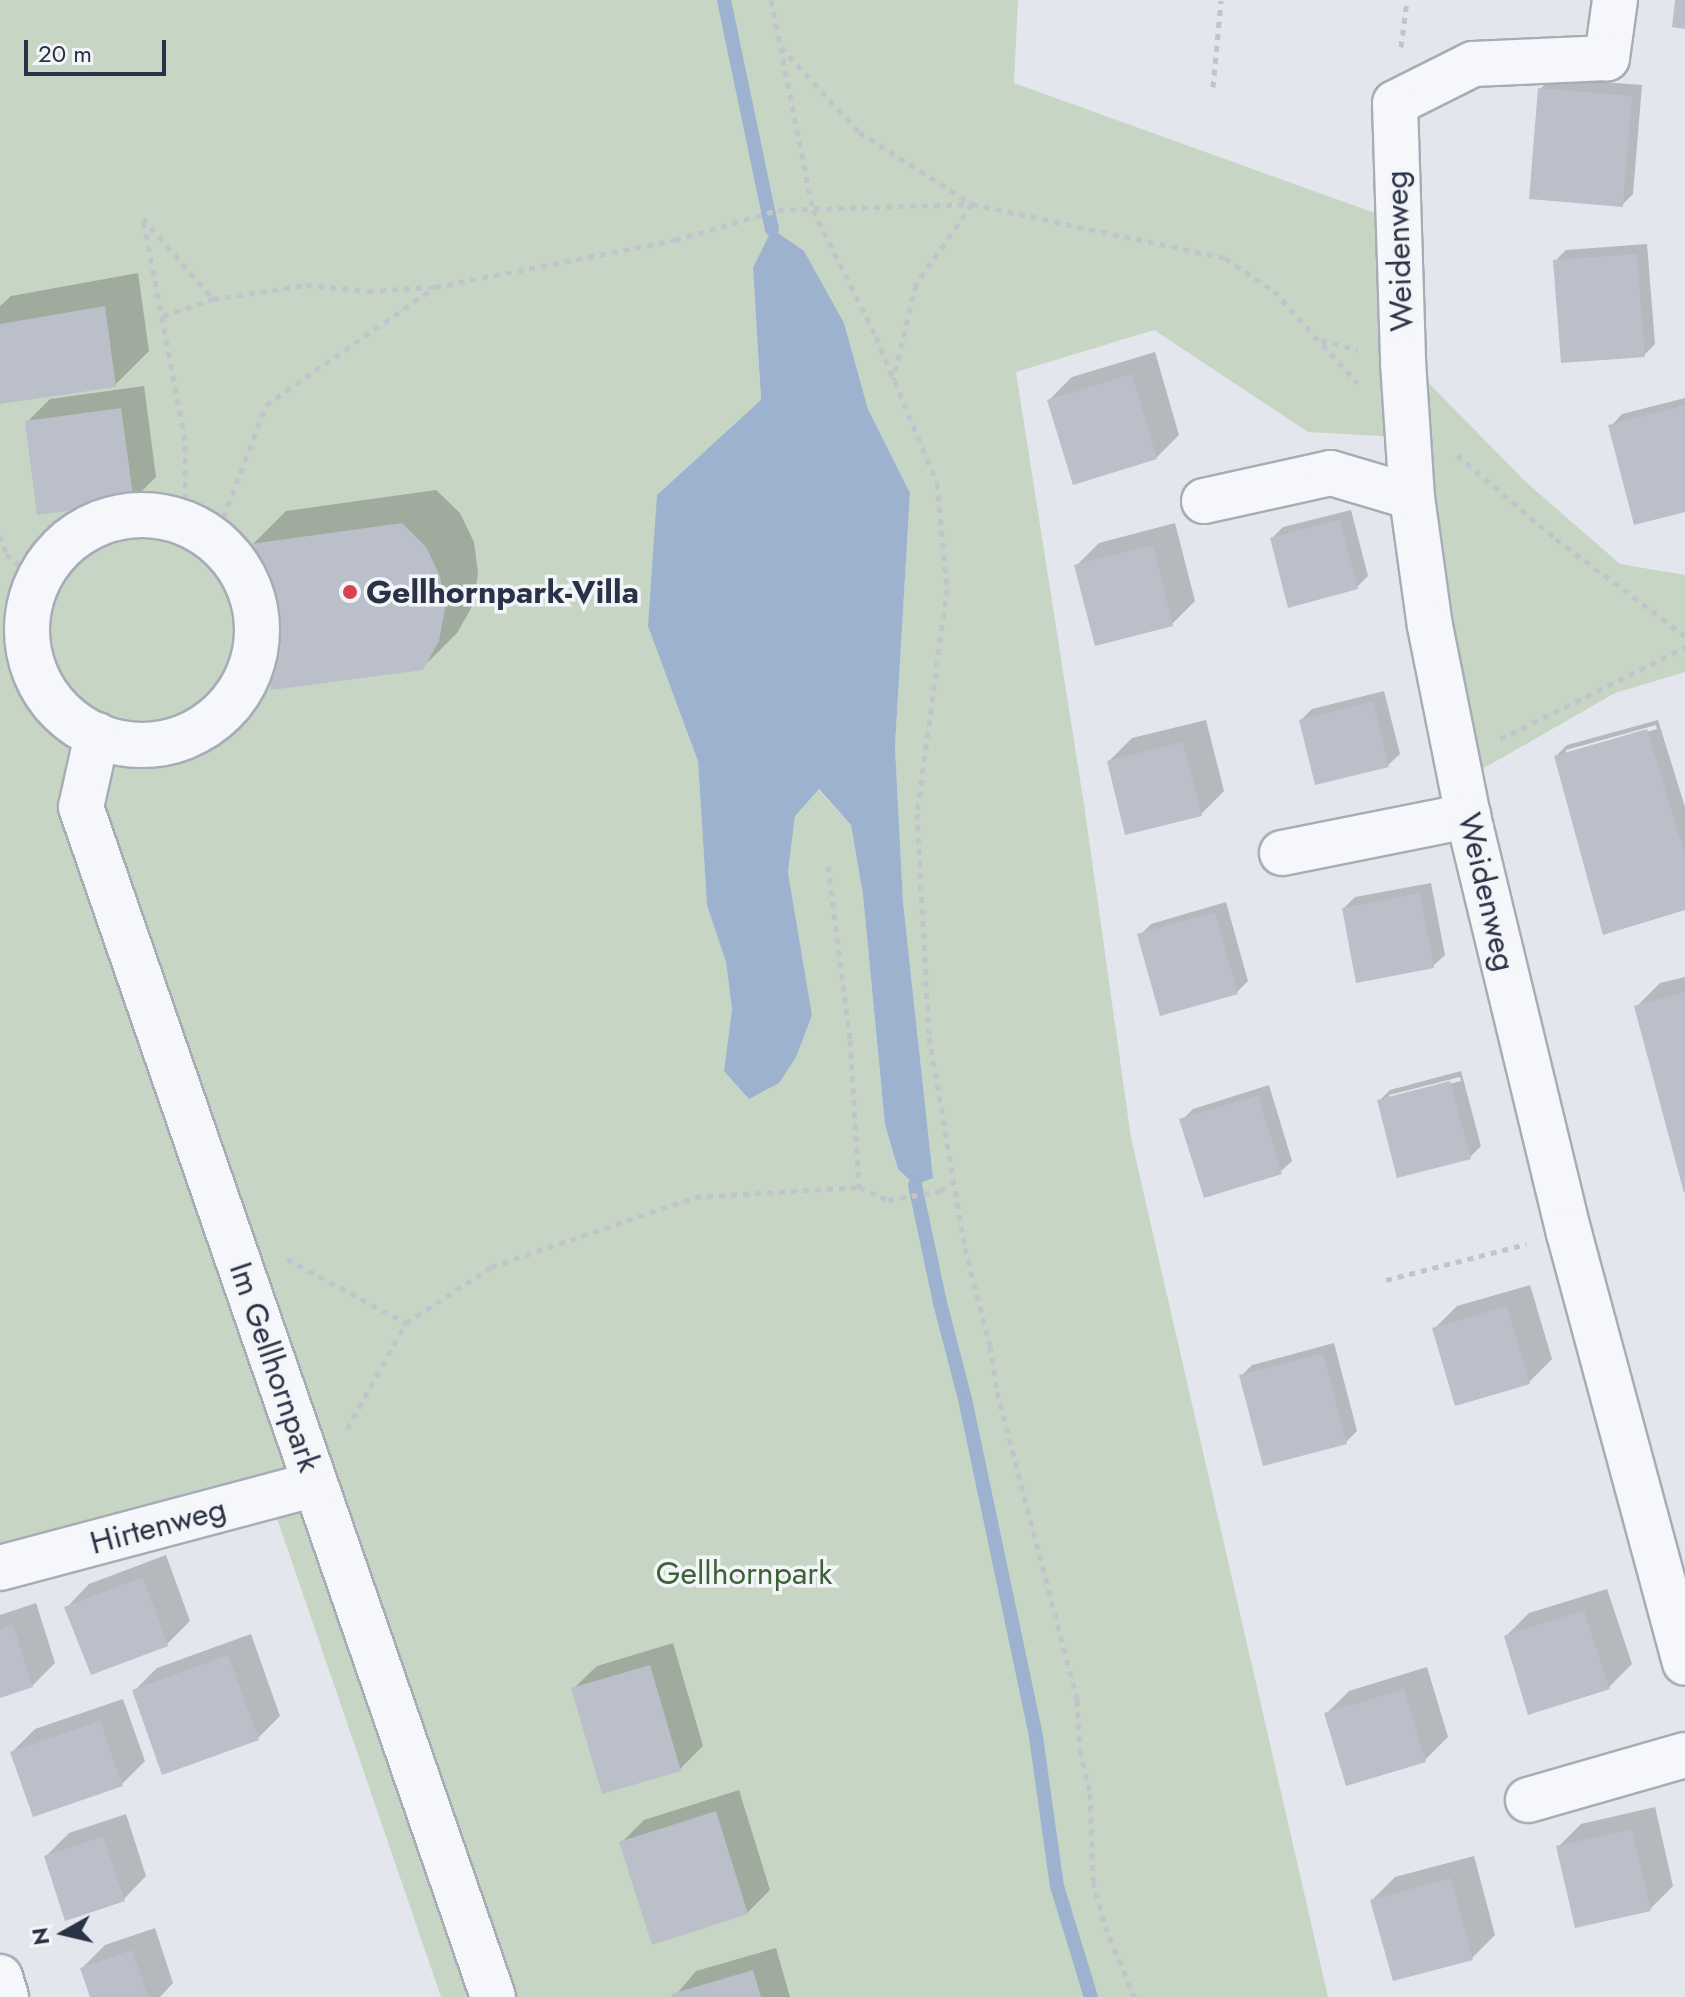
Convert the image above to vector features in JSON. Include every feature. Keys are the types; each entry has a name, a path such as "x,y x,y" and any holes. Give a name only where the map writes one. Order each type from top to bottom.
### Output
{"street":[{"name":"Weidenweg","path":"1615,0 1607,58 1473,64 1395,103 1406,417 1412,497 1430,626 1468,816 1569,1233 1667,1517 1685,1663"},
{"path":"1204,501 1331,473 1412,497"},
{"path":"138,514 174,518 200,532 237,561 254,598 258,638 250,677 227,711 194,735 155,746 115,744 78,728 52,703 34,671 26,635 31,599 38,582 46,565 71,539 102,521 138,514"},
{"name":"Im Gellhornpark","path":"97,735 81,807 493,1997"},
{"path":"1282,853 1468,816"},
{"name":"Hirtenweg","path":"0,1568 315,1484"},
{"path":"1528,1800 1685,1755"},
{"path":"0,1977 6,1997"}],"path":[{"path":"771,0 813,210 876,337 937,483 947,589 917,813 929,1037 952,1181 990,1346 997,1392 1077,1700 1080,1750 1090,1793 1093,1881 1105,1926 1127,1970 1134,1997"},
{"path":"1213,87 1221,0"},
{"path":"780,46 859,132 972,204"},
{"path":"893,380 916,284 972,204"},
{"path":"163,316 213,299 306,285 368,291 435,287 675,240 778,210 972,204 1225,258 1274,291 1374,403 1406,417 1556,539 1685,636"},
{"path":"200,532 143,218 213,299"},
{"path":"200,532 266,405 435,287"},
{"path":"0,535 6,554 38,582"},
{"path":"1457,760 1685,647"},
{"path":"828,866 850,1040 859,1187"},
{"path":"315,1484 406,1323 491,1267 695,1197 859,1187 888,1200 941,1191 952,1181"},
{"path":"226,1226 406,1323"},
{"path":"1386,1280 1569,1233"}],"green space":[{"name":"Gellhornpark","path":"0,0 1018,0 1014,83 1386,217 1393,347 1527,483 1620,564 1685,575 1685,672 1615,693 1451,787 1397,437 1308,432 1154,330 1016,372 1085,811 1131,1138 1328,1997 441,1997 269,1495 0,1567","holes":["753,268 844,323 868,409 910,493 895,746 903,902 933,1178 898,1169 885,1125 863,895 851,825 818,789 795,816 788,872 812,1015 724,1071 732,1009 726,962 707,905 698,761 657,495 761,401"]}],"water":[{"path":"772,229 804,251 844,323 868,409 910,493 895,746 903,902 933,1178 915,1185 898,1169 885,1125 863,895 851,825 819,789 795,816 788,872 812,1015 796,1057 779,1083 749,1099 724,1071 732,1009 726,962 707,905 698,761 648,626 657,495 761,400 753,268"}],"building":[{"path":"1675,0 1685,0 1685,29 1672,27"},
{"path":"1538,88 1632,96 1623,207 1529,199"},
{"path":"1637,254 1645,357 1561,363 1553,260"},
{"path":"105,306 116,387 0,404 0,324"},
{"path":"1132,374 1157,459 1073,485 1047,400"},
{"path":"1685,405 1685,512 1634,525 1608,425"},
{"path":"121,408 134,502 37,515 25,421"},
{"path":"1340,519 1358,589 1288,608 1270,538"},
{"name":"Gellhornpark-Villa","path":"402,523 426,547 440,576 445,609 439,641 423,670 271,690 250,544"},
{"path":"1153,545 1173,626 1095,646 1074,565"},
{"path":"1373,701 1389,767 1315,785 1299,720"},
{"path":"1647,729 1685,856 1685,910 1603,935 1554,756"},
{"path":"1183,742 1202,816 1125,835 1107,761"},
{"path":"1420,893 1434,968 1356,983 1342,908"},
{"path":"1215,912 1238,994 1160,1016 1137,934"},
{"path":"1685,992 1685,1192 1684,1193 1634,1006"},
{"path":"1450,1081 1471,1159 1397,1178 1377,1100"},
{"path":"1258,1095 1282,1174 1204,1198 1179,1119"},
{"path":"1507,1306 1530,1384 1455,1406 1432,1328"},
{"path":"1323,1353 1347,1444 1263,1466 1239,1375"},
{"path":"143,1577 168,1646 91,1675 64,1607"},
{"path":"1584,1610 1610,1689 1528,1715 1504,1636"},
{"path":"13,1624 33,1687 0,1698 0,1629"},
{"path":"228,1655 259,1740 162,1775 132,1690"},
{"path":"650,1665 681,1771 602,1794 571,1688"},
{"path":"1404,1689 1426,1762 1346,1786 1324,1713"},
{"path":"100,1721 123,1786 33,1817 10,1752"},
{"path":"716,1811 748,1914 652,1945 619,1842"},
{"path":"1632,1829 1651,1911 1575,1928 1556,1846"},
{"path":"103,1836 125,1901 65,1921 44,1856"},
{"path":"1451,1878 1473,1960 1393,1981 1370,1900"},
{"path":"132,1950 148,1997 90,1997 80,1968"},
{"path":"753,1970 761,1997 672,1997 671,1994"}],"waterway":[{"path":"724,0 772,229"},
{"path":"915,1185 940,1303 965,1399 1036,1737 1057,1886 1091,1997"}],"place":[{"name":"Gellhornpark-Villa","path":"350,592"}]}
